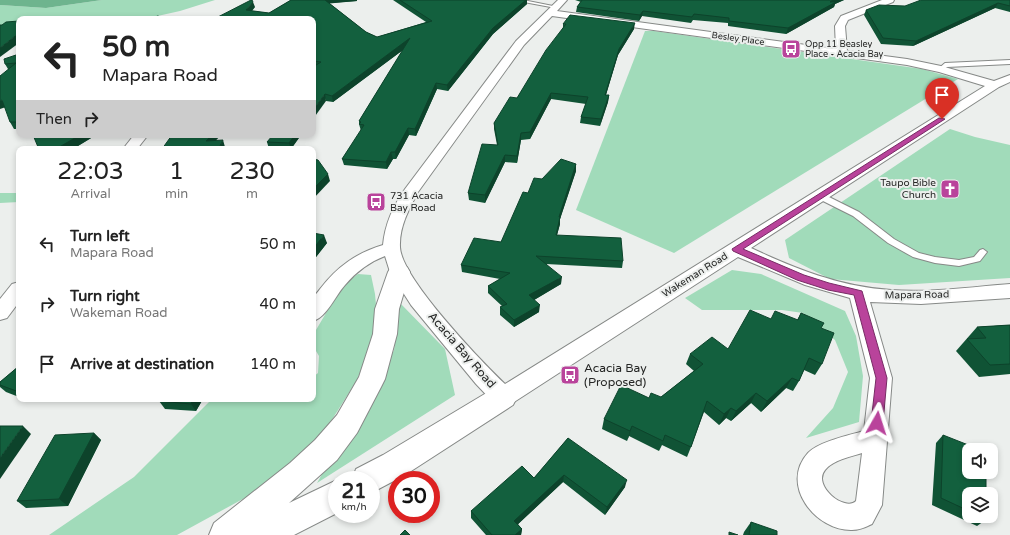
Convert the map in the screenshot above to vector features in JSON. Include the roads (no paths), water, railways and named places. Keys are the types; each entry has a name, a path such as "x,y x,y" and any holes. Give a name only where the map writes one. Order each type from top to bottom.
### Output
{"street":[{"path":"842,53 840,26 844,18 890,0"},
{"name":"Besley Place","path":"556,6 941,69 1003,81"},
{"path":"226,535 301,473 326,450 347,424 372,379 385,334 387,309 395,260 393,230 398,215 410,192 520,43 556,6"},
{"name":"Wakeman Road","path":"503,397 1003,81"},
{"path":"132,146 139,138"},
{"name":"Mapara Road","path":"737,249 801,278 858,293 891,297 918,297 1010,291"},
{"path":"316,310 346,271 366,256 395,260"},
{"name":"Acacia Bay Road","path":"380,473 394,466 503,397 484,378 418,300 395,260"},
{"path":"0,313 16,293"},
{"path":"858,293 881,378 876,438"},
{"path":"259,535 328,500"}],"lane":[{"path":"515,0 556,6"},
{"path":"941,69 945,65 1010,62"},
{"path":"820,196 856,214 891,241 916,254 935,260 959,263 977,259 982,252"}],"place":[{"name":"Opp 11 Beasley Place - Acacia Bay","path":"791,49"},
{"name":"Taupo Bible Church","path":"950,189"},
{"name":"731 Acacia Bay Road","path":"376,202"},
{"name":"Acacia Bay (Proposed)","path":"570,375"}]}
